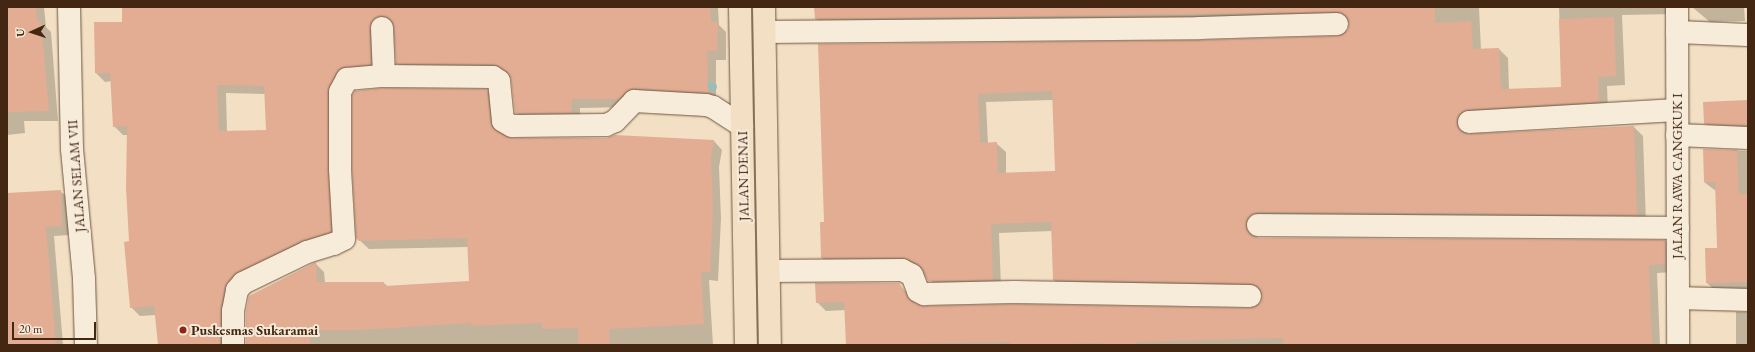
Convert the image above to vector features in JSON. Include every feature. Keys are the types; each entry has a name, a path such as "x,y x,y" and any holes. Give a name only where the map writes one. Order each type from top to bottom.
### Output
{"main road":[{"name":"JALAN DENAI","path":"740,7 746,345"},
{"name":"JALAN DENAI","path":"764,7 770,345"},
{"path":"742,126 767,127"}],"street":[{"name":"JALAN SELAM VII","path":"69,7 72,150 84,279 86,345"},
{"name":"JALAN RAWA CANGKUK I","path":"1677,7 1678,345"},
{"path":"765,32 1337,24"},
{"path":"382,28 384,76"},
{"path":"1677,32 1748,36"},
{"path":"233,345 233,311 237,290 243,283 307,252 334,244 344,239 340,169 340,92 348,79 384,76 493,77 499,81 503,121 512,126 606,125 615,121 634,101 713,107 742,126"},
{"path":"1469,122 1677,110"},
{"path":"1677,135 1748,138"},
{"path":"1258,225 1678,228"},
{"path":"769,272 902,270 912,275 918,291 924,294 1014,292 1250,296"},
{"path":"1678,298 1748,300"}],"building":[{"path":"7,7 36,7 37,21 41,21 49,111 7,112"},
{"path":"122,7 710,7 711,22 718,22 717,51 707,51 708,93 634,89 629,90 619,99 572,99 571,113 515,113 511,79 506,71 493,64 396,64 393,22 387,17 376,17 370,29 371,65 340,68 328,92 331,232 302,241 234,275 225,287 221,309 220,345 158,345 154,306 130,308 124,242 129,241 126,188 127,126 113,127 110,73 95,73 94,22 122,22","holes":["217,85 264,86 266,130 219,131"]},
{"path":"814,7 1435,7 1435,23 1471,21 1473,49 1499,48 1501,89 1561,87 1559,19 1614,17 1616,76 1598,77 1599,102 1468,110 1458,116 1457,123 1463,133 1470,134 1634,126 1637,215 1258,212 1247,218 1246,225 1251,236 1258,238 1665,240 1665,264 1649,265 1652,345 1283,345 1283,338 1135,342 1135,345 1102,345 1102,343 1011,345 1010,342 846,345 844,302 816,303 815,283 899,283 912,302 924,306 1014,304 1250,308 1260,303 1262,296 1257,286 1250,284 1053,280 1051,222 991,224 993,280 928,281 918,264 902,258 821,258 820,222 824,222 818,44 1199,40 1337,36 1348,30 1349,23 1343,13 1337,12 815,19","holes":["1052,91 1055,171 998,173 997,142 980,143 978,94"]},
{"path":"384,88 487,89 492,128 512,138 606,138 615,135 714,140 711,158 713,210 710,272 701,272 704,324 609,329 610,345 578,345 578,328 542,329 542,323 471,326 471,323 359,330 310,330 310,345 246,345 246,312 249,296 316,262 317,282 384,282 384,286 469,281 467,238 359,241 356,238 352,169 352,95 355,91"},
{"path":"1748,100 1748,125 1704,124 1703,102"},
{"path":"1703,149 1737,150 1739,194 1748,194 1748,282 1706,283 1705,248 1717,248 1715,182 1704,182"},
{"path":"61,190 62,226 46,227 56,345 7,345 7,193"}],"waterway":[{"path":"697,81 713,87"}],"place":[{"name":"Puskesmas Sukaramai","path":"183,330"}]}
